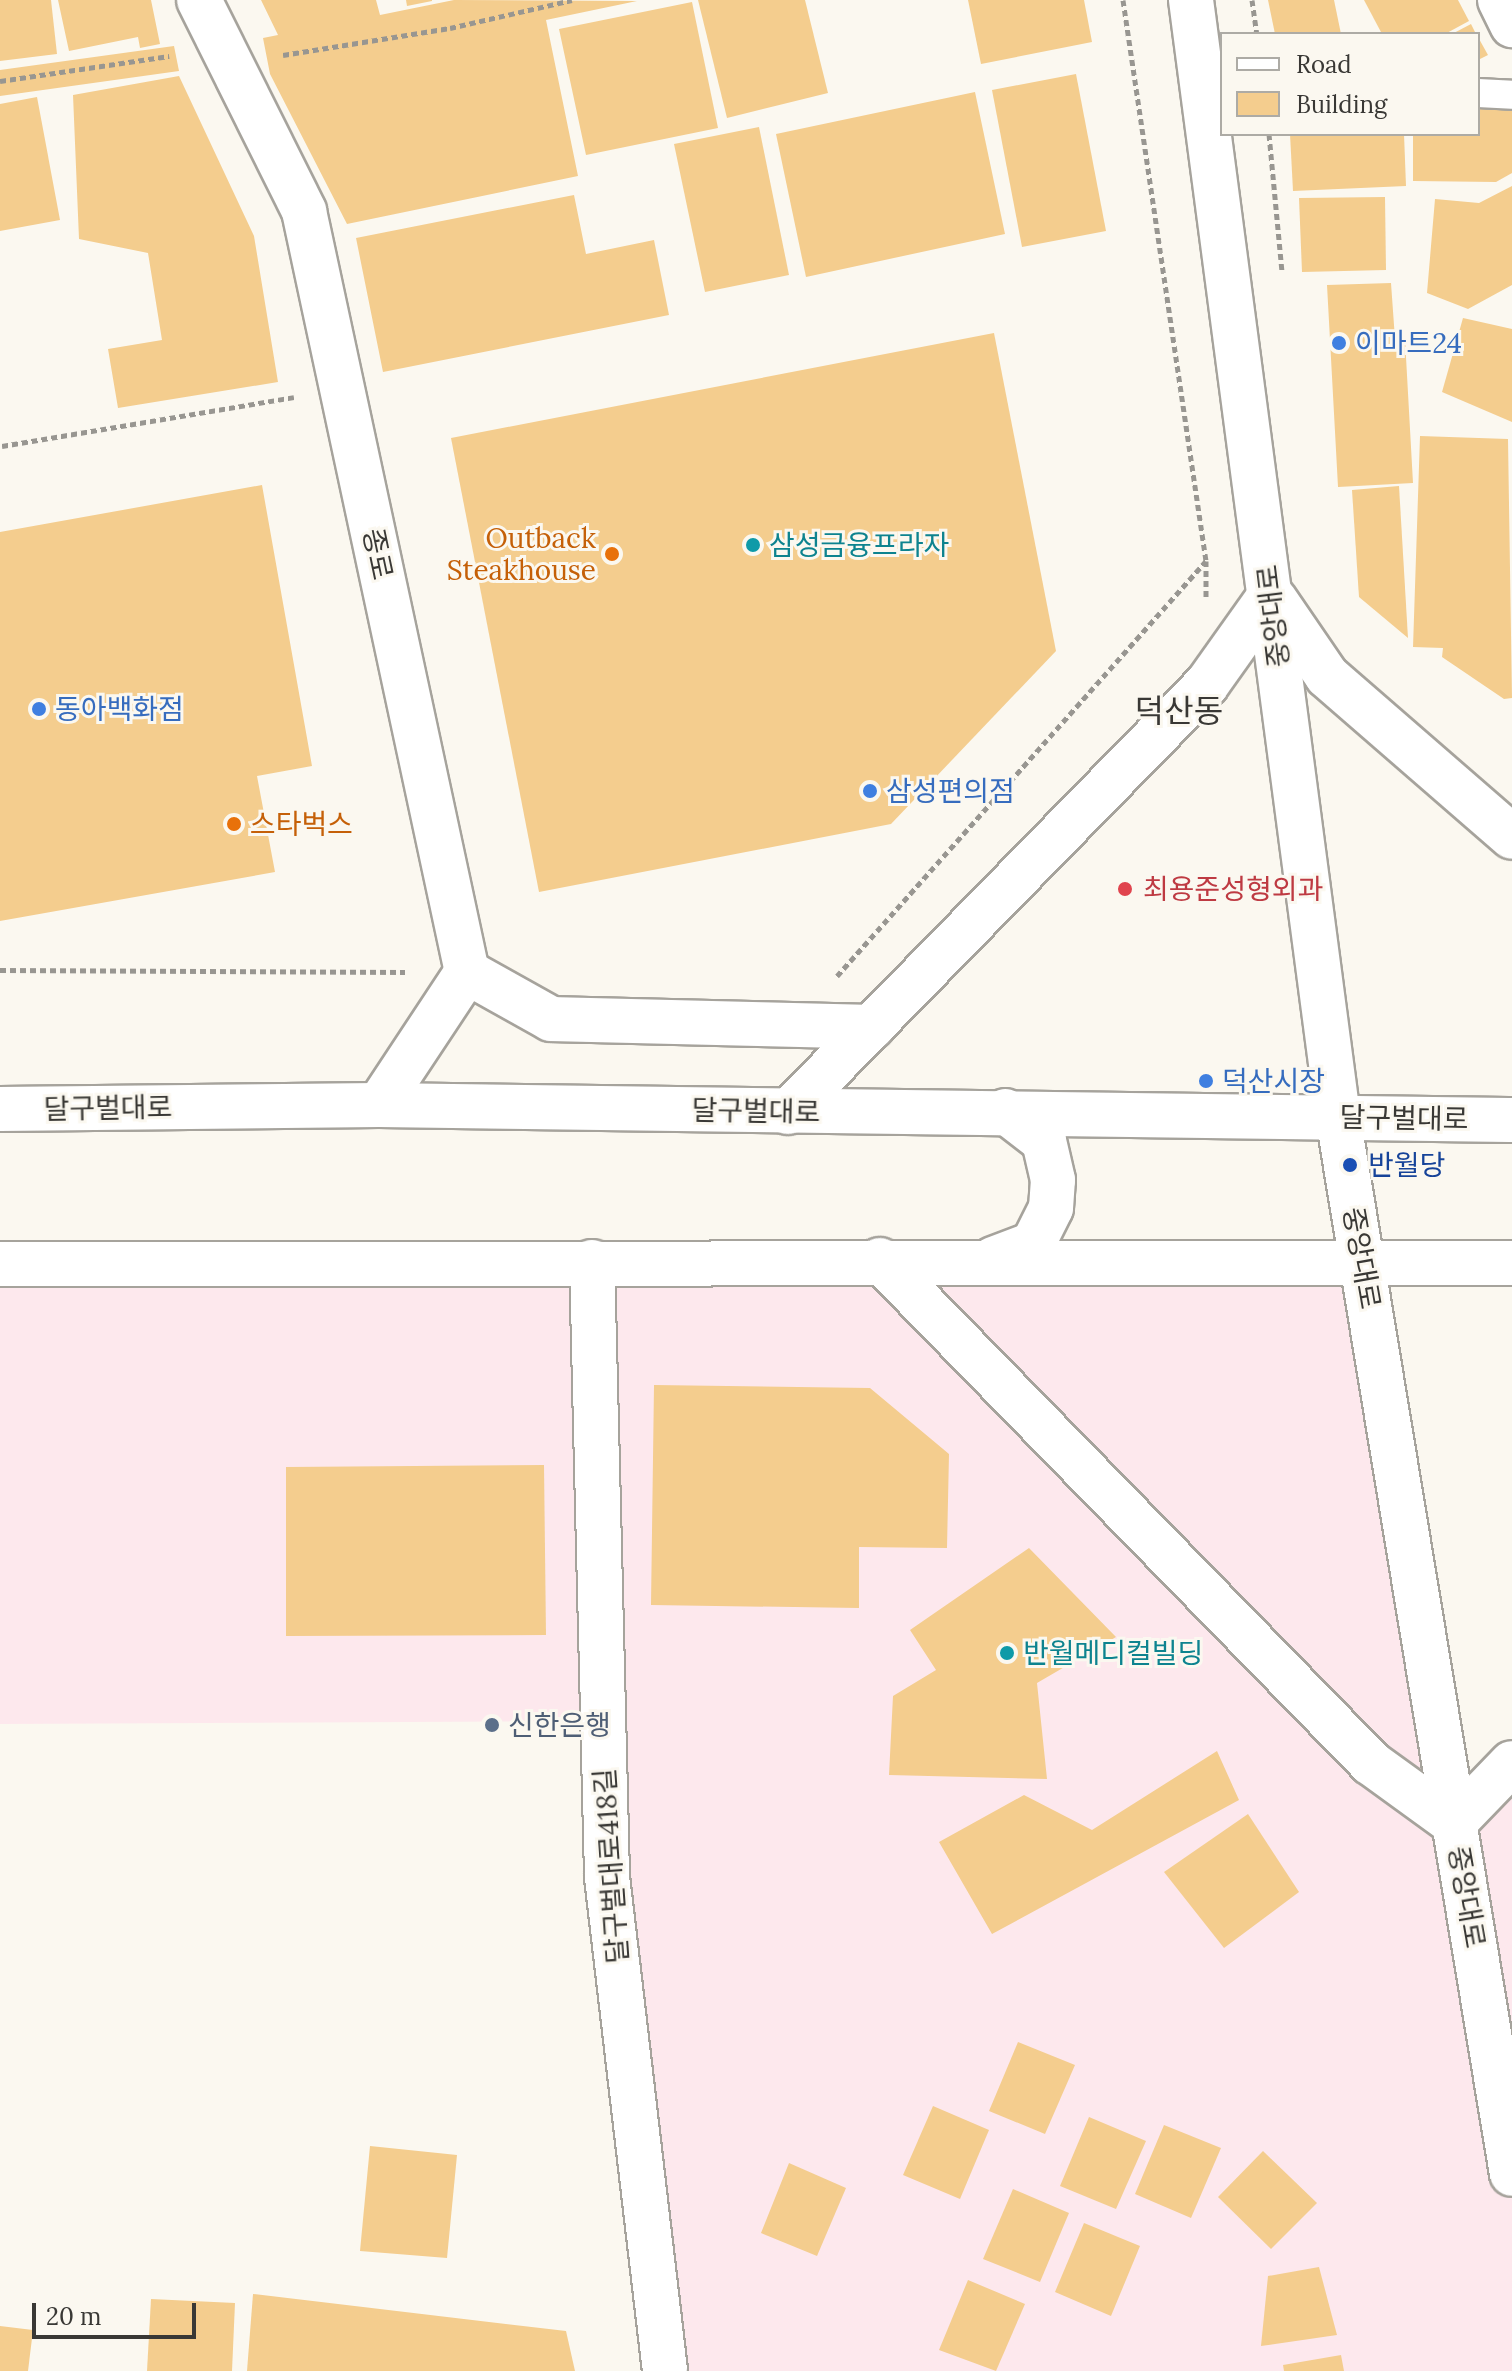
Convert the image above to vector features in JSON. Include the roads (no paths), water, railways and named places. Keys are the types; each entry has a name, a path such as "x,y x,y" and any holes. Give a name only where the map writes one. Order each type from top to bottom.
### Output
{"main road":[{"name":"종로","path":"199,0 304,211 467,972"},
{"name":"중앙대로","path":"1191,0 1212,75 1271,594 1338,1117 1454,1823 1503,2047 1512,2174"},
{"path":"1500,0 1512,25"},
{"path":"788,1112 1207,684 1271,594 1327,676 1512,837"},
{"path":"379,1105 467,972 551,1019 872,1027"},
{"name":"달구벌대로","path":"0,1109 379,1105 1512,1120"},
{"path":"991,1260 1033,1244 1051,1208 1053,1180 1044,1141 1005,1111"},
{"path":"880,1260 1371,1763 1454,1823 1512,1763"},
{"path":"0,1264 880,1260 1512,1263"},
{"name":"달구벌대로418길","path":"592,1262 607,1877 665,2371"}],"lane":[{"path":"1480,93 1512,95"}],"place":[{"name":"이마트24","path":"1339,343"},
{"name":"삼성금융프라자","path":"753,545"},
{"name":"Outback Steakhouse","path":"612,554"},
{"name":"동아백화점","path":"39,709"},
{"name":"삼성편의점","path":"870,791"},
{"name":"스타벅스","path":"234,824"},
{"name":"최용준성형외과","path":"1125,889"},
{"name":"덕산시장","path":"1206,1081"},
{"name":"반월당","path":"1350,1165"},
{"name":"반월메디컬빌딩","path":"1007,1653"},
{"name":"신한은행","path":"492,1725"}],"district":[{"name":"덕산동","path":"1179,711"}]}
